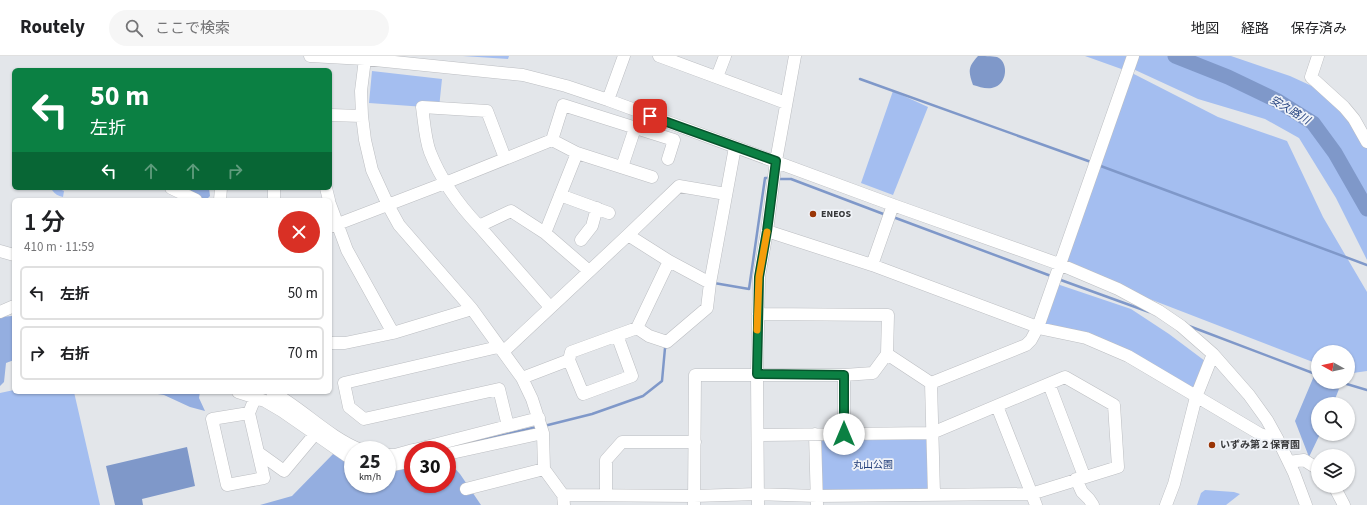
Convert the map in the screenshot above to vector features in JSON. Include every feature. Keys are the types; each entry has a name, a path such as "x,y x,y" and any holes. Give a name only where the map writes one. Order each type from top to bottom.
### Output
{"street":[{"path":"310,56 365,59 523,75 566,86 1059,264 1118,288 1159,311 1181,326 1212,354 1249,395 1267,420 1278,440 1294,473 1306,505"},
{"path":"608,100 624,56"},
{"path":"659,56 676,59 717,77 786,103"},
{"path":"717,77 725,56"},
{"path":"758,500 757,374 759,277 767,231 776,161 795,56"},
{"path":"1318,56 1312,78 1346,108 1367,142"},
{"path":"931,383 1026,344 1031,340 1038,327 1133,57"},
{"path":"365,59 361,91 362,116 365,140 372,170 399,225 472,309 522,378 532,399 543,433 544,469 563,500 606,495 638,500 867,500 1031,494 1118,467 1114,405 1065,377 932,433 758,435"},
{"path":"552,140 563,105 674,140 668,159"},
{"path":"505,158 487,111 422,106 430,151 445,183 461,206 550,307"},
{"path":"332,115 362,116"},
{"path":"622,167 635,128"},
{"path":"393,333 333,226 552,140 577,153 652,177"},
{"path":"637,328 649,336 667,342 707,308 710,283 735,147"},
{"path":"545,233 577,153"},
{"path":"508,426 499,389 364,419 349,407 344,383 501,349 628,236 679,186 726,194"},
{"path":"175,190 192,198"},
{"path":"560,195 609,213"},
{"path":"872,265 893,205"},
{"path":"581,240 592,226 597,208"},
{"path":"479,226 511,211 545,233 589,271"},
{"path":"767,231 872,265 1042,329 1086,338 1128,356 1260,434 1278,440"},
{"path":"628,236 669,261 710,283"},
{"path":"0,251 12,254"},
{"path":"617,335 632,376 583,394 569,360 571,352 617,335 637,328 669,261"},
{"path":"332,343 345,343 393,333 472,309"},
{"path":"694,500 695,375 844,375 873,373 887,354 888,315 758,314"},
{"path":"887,354 931,383"},
{"path":"1166,505 1174,484 1196,397 1212,354"},
{"path":"522,378 569,360"},
{"path":"844,375 844,434"},
{"path":"926,498 932,433 931,383"},
{"path":"1049,384 1080,478 1082,492 1093,505"},
{"path":"244,394 265,401 315,434 344,444"},
{"path":"275,394 298,409 344,453"},
{"path":"249,412 212,419 227,485 264,478 249,412 255,398"},
{"path":"997,406 1036,505"},
{"path":"449,441 539,418"},
{"path":"456,452 543,433"},
{"path":"258,453 284,471 315,434"},
{"path":"816,434 817,500"},
{"path":"606,495 606,460 622,442 695,442"},
{"path":"1289,462 1304,460 1311,464"},
{"path":"466,489 544,469"},
{"path":"1338,493 1344,505"}],"green space":[{"path":"463,56 509,56 508,59"},
{"path":"1085,56 1231,56 1290,76 1314,87 1346,108 1367,142 1367,260 1336,198 1299,138 1265,119 1198,99 1133,69 1128,71 1218,117 1287,141 1323,217 1367,292 1367,371 1355,373 1355,345 1311,345 1311,361 1059,264 1127,71"},
{"path":"372,71 442,79 439,108 369,103"},
{"path":"893,91 928,107 893,195 861,183"},
{"path":"52,190 64,191 63,197 54,193"},
{"path":"1057,284 1131,309 1169,334 1209,364 1198,394 1043,323"},
{"path":"12,390 12,394 74,394 100,505 0,505 0,393"},
{"name":"丸山公園","path":"925,437 928,439 929,487 925,490 822,492 821,439"},
{"path":"1205,490 1234,492 1240,494 1226,505 1197,505 1201,493"}],"shaded area":[{"path":"978,56 997,57 1001,60 1005,68 1005,72 999,85 984,88 973,85 970,76 970,69 972,63"},
{"path":"191,190 209,190 210,196 208,198 201,198"},
{"path":"12,316 12,361 6,363 4,382 0,386 0,317"},
{"path":"1311,383 1311,389 1339,389 1336,397 1311,397 1311,441 1317,441 1313,449 1311,449 1309,457 1295,421"},
{"path":"158,394 200,394 199,398 205,411 190,407 164,395"},
{"path":"187,447 195,486 142,499 143,505 115,505 106,466"},
{"path":"333,454 344,456 344,493 396,493 396,464 404,464 404,493 456,493 456,470 481,505 260,505 292,496"}],"waterway":[{"name":"安久路川","path":"1175,56 1228,77 1278,101 1313,123 1335,153 1367,209"},
{"path":"860,79 1091,162"},
{"path":"1098,165 1367,265"},
{"path":"714,283 749,289 765,178 771,178"},
{"path":"778,179 791,179 886,215"},
{"path":"893,217 1051,276"},
{"path":"1058,279 1149,312"},
{"path":"1189,326 1311,372"},
{"path":"544,426 592,414 643,396 662,381 665,348 667,347"},
{"path":"1355,386 1367,390"},
{"path":"456,446 537,427"}],"slow traffic":[{"path":"757,330 759,277 767,232"}],"place":[{"name":"ENEOS","path":"813,214"},
{"name":"いずみ第２保育園","path":"1212,445"}],"route":[{"path":"650,116 776,161 767,231 759,277 757,374 844,375 844,434"}]}
